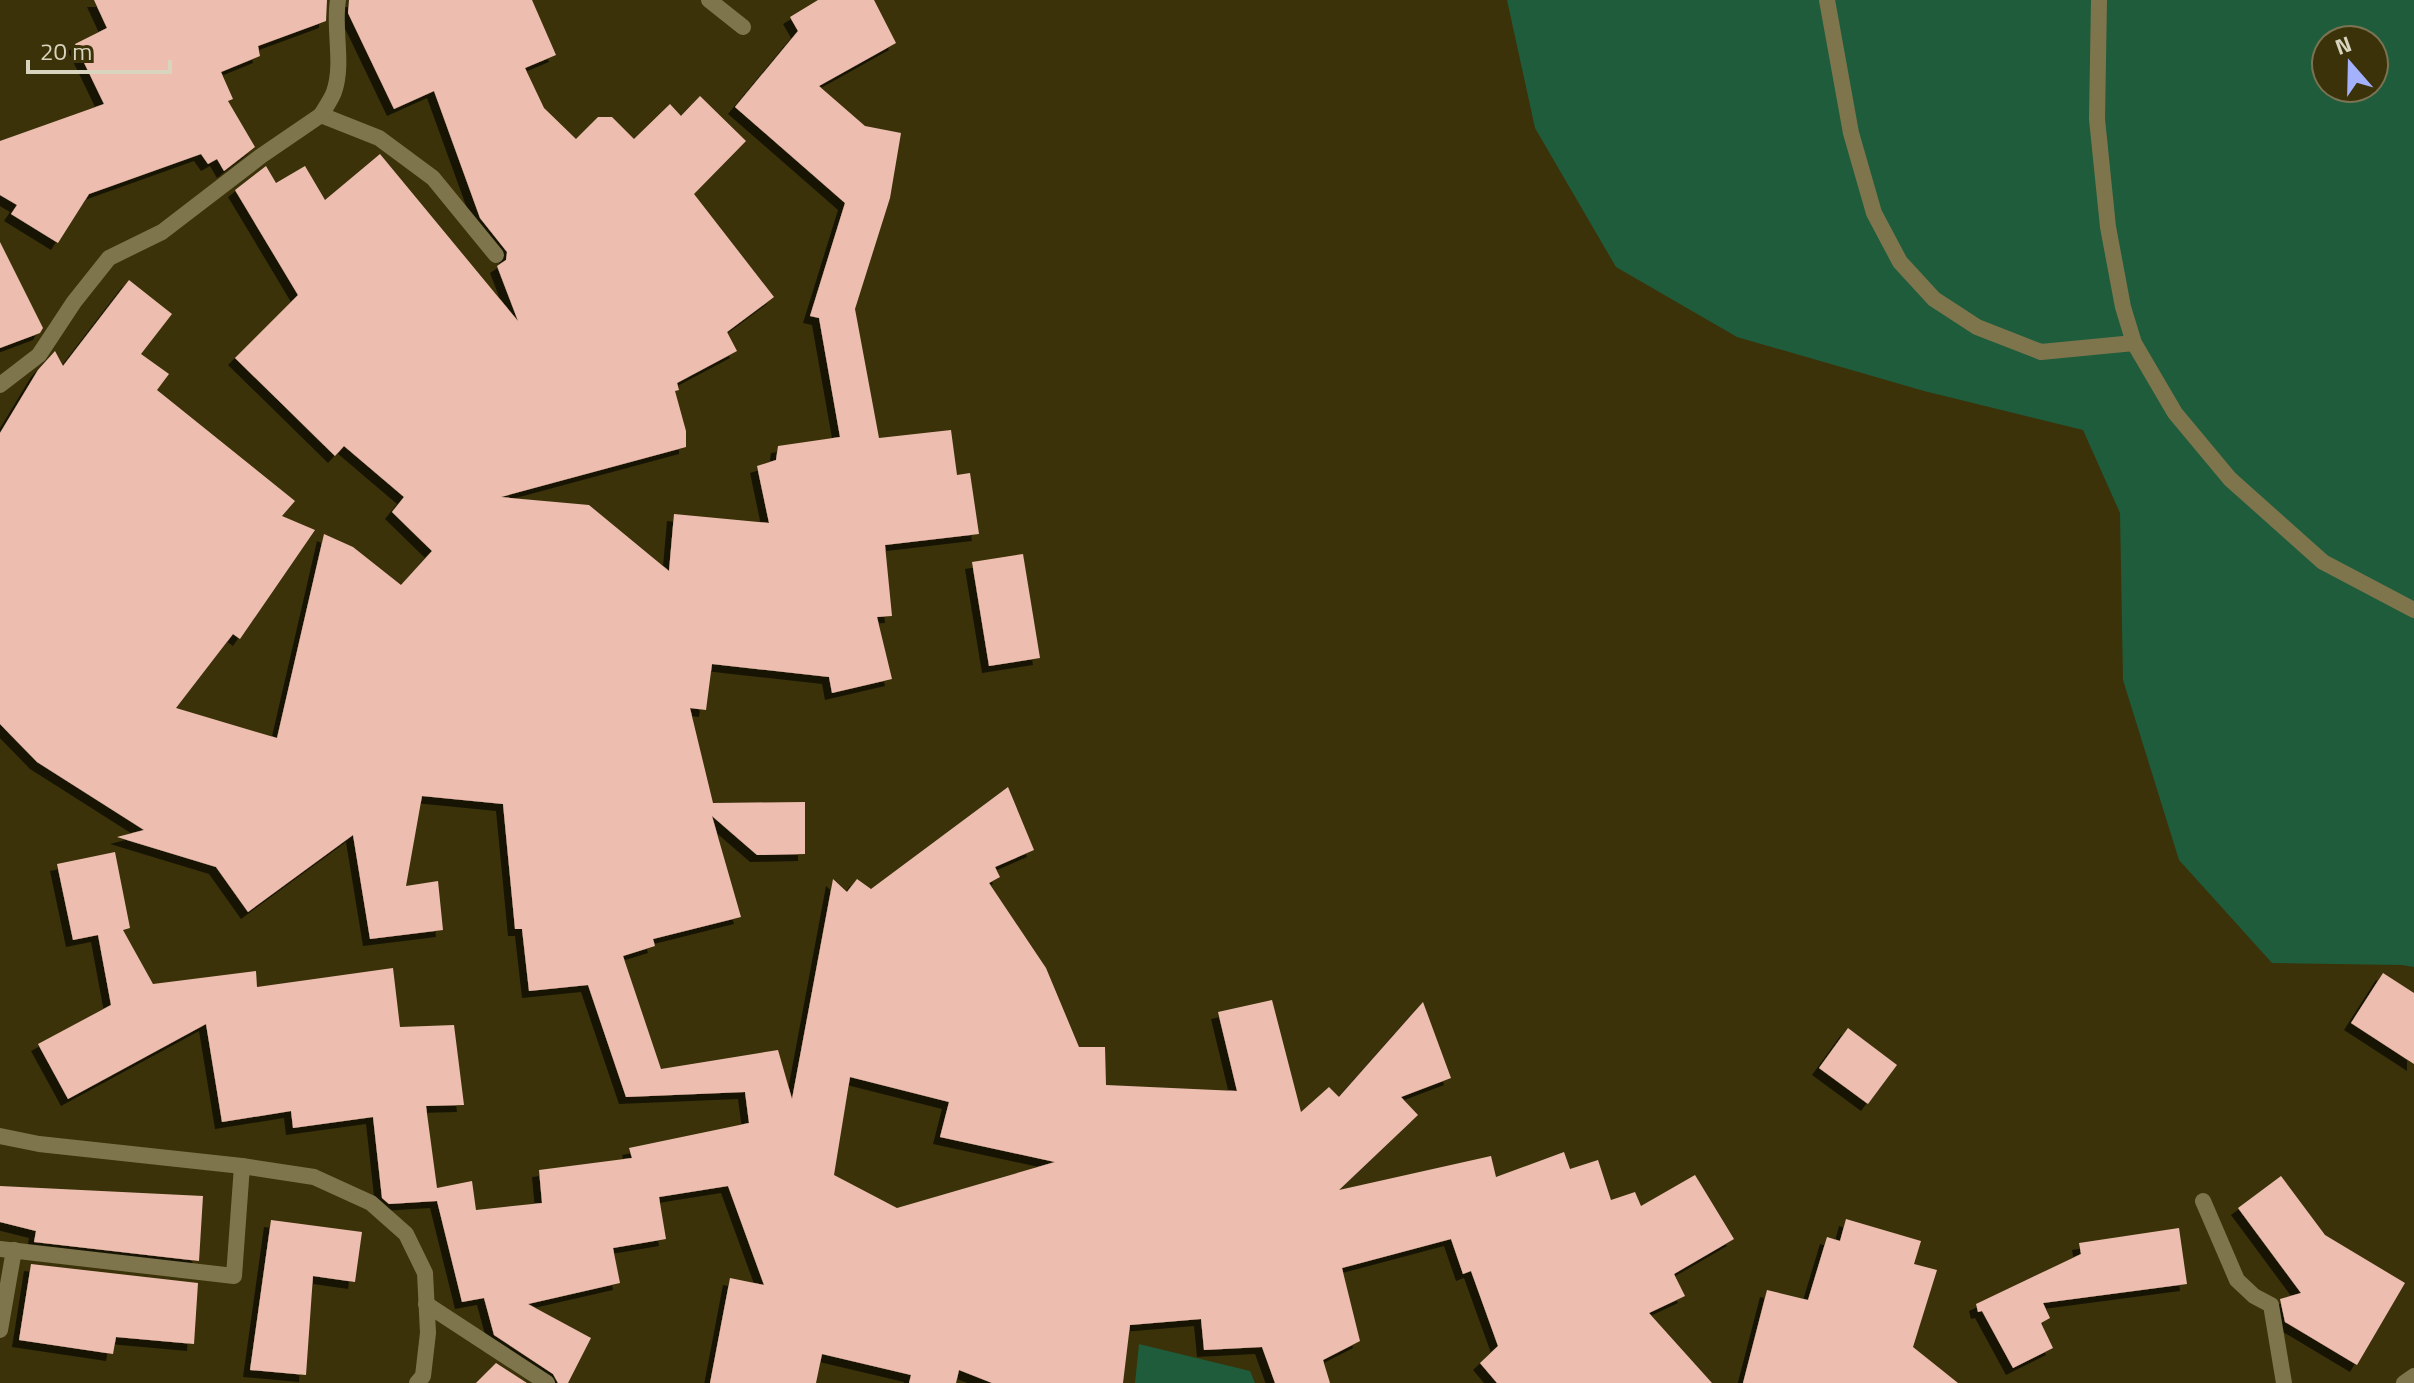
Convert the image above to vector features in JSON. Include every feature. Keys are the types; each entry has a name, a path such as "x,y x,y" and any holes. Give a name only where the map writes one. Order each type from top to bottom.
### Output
{"street":[{"path":"0,385 39,355 74,302 109,258 162,232 261,156 321,115 334,91 338,63 335,20 338,0"},
{"path":"709,0 743,27"},
{"path":"1827,0 1851,133 1874,213 1900,262 1934,299 1977,327 2041,352 2134,343"},
{"path":"2099,0 2097,119 2108,227 2123,307 2134,343 2175,413 2230,479 2323,562 2414,610"},
{"path":"321,115 379,138 423,170 496,255"},
{"path":"0,1136 39,1144 314,1177 371,1203 406,1234 425,1273 428,1333 423,1376 417,1383"},
{"path":"0,1330 7,1249 234,1276 242,1166"},
{"path":"2203,1201 2237,1280 2254,1296 2271,1305 2284,1383"},
{"path":"426,1304 547,1383"},
{"path":"2404,1383 2414,1376"}],"green space":[{"path":"1507,0 2414,0 2414,967 2272,963 2179,860 2123,680 2120,513 2083,430 1924,391 1737,337 1616,267 1535,128"},
{"path":"1139,1344 1250,1371 1255,1383 1135,1383"}],"building":[{"path":"94,0 327,0 326,21 258,46 260,56 221,72 233,99 228,101 255,147 224,171 217,159 208,164 201,154 89,194 58,243 11,214 17,205 0,195 0,141 104,104 75,44 107,28"},
{"path":"349,0 532,0 556,55 525,68 544,108 576,139 598,117 612,117 634,139 670,104 681,116 700,96 746,141 694,194 774,297 727,332 737,351 677,383 679,390 675,391 686,431 686,447 501,497 589,505 669,571 674,514 769,523 757,466 776,460 778,446 840,437 819,318 810,316 845,203 735,107 798,31 790,17 818,0 874,0 896,43 819,86 865,126 901,133 890,198 855,309 879,438 951,430 957,475 970,473 979,534 885,545 892,616 877,617 892,679 832,693 829,677 712,664 706,710 690,708 713,803 805,802 805,854 757,855 712,816 741,917 653,939 655,946 623,956 661,1069 778,1050 792,1099 833,879 847,892 857,879 871,889 1008,787 1034,850 995,867 1000,877 989,883 1046,968 1079,1047 1105,1047 1106,1085 1237,1091 1218,1012 1272,1000 1301,1112 1329,1087 1339,1097 1423,1002 1451,1078 1401,1097 1418,1115 1339,1190 1491,1156 1496,1177 1564,1152 1570,1169 1598,1160 1611,1200 1635,1192 1641,1206 1695,1175 1734,1239 1674,1274 1685,1296 1649,1313 1712,1383 1497,1383 1480,1363 1498,1346 1471,1271 1463,1274 1451,1239 1342,1268 1360,1341 1323,1360 1330,1383 1275,1383 1262,1347 1204,1350 1201,1319 1130,1325 1123,1383 992,1383 959,1370 956,1383 909,1383 911,1375 822,1354 816,1383 710,1383 730,1278 764,1285 728,1186 659,1197 666,1239 613,1248 620,1283 528,1304 591,1338 568,1383 558,1383 553,1374 494,1335 484,1298 462,1302 437,1201 389,1204 382,1198 373,1117 293,1128 291,1111 222,1122 206,1024 68,1099 38,1044 111,1005 98,935 73,940 57,864 115,852 130,928 123,930 153,984 256,971 257,987 393,968 400,1027 454,1025 464,1105 426,1106 437,1188 472,1181 476,1210 542,1203 539,1170 632,1158 629,1148 749,1123 745,1092 626,1097 588,985 529,991 522,929 515,929 503,804 422,796 406,886 438,881 443,930 370,939 353,835 248,912 216,867 117,837 144,830 37,762 0,724 0,433 38,370 55,351 63,366 129,280 172,314 141,354 169,374 157,390 295,501 282,516 315,530 240,639 233,634 176,708 277,738 324,534 353,547 401,585 432,551 392,512 404,497 344,446 335,456 235,358 298,295 235,190 266,166 276,183 305,166 325,200 380,154 518,321 497,266 506,260 507,252 480,218 434,91 394,109 348,13","holes":["850,1077 949,1102 940,1137 1055,1162 897,1208 834,1175"]},
{"path":"0,242 43,328 40,333 0,348"},
{"path":"1023,554 1040,658 989,666 972,562"},
{"path":"2383,973 2414,993 2414,1064 2351,1023"},
{"path":"1848,1028 1897,1065 1868,1104 1819,1068"},
{"path":"2281,1176 2325,1235 2405,1283 2357,1365 2285,1322 2280,1299 2301,1293 2238,1208"},
{"path":"0,1186 203,1196 199,1261 34,1242 36,1231 0,1222"},
{"path":"1846,1219 1921,1241 1914,1264 1937,1270 1913,1347 1958,1383 1743,1383 1767,1290 1808,1300 1827,1237 1840,1241"},
{"path":"271,1220 362,1232 355,1282 313,1276 306,1375 250,1370"},
{"path":"2179,1228 2187,1284 2043,1303 2050,1318 2041,1323 2053,1348 2013,1368 1982,1311 1978,1312 1976,1304 2081,1254 2079,1243"},
{"path":"31,1264 198,1283 194,1344 116,1337 113,1354 19,1340"},
{"path":"496,1363 527,1383 476,1383"}]}
